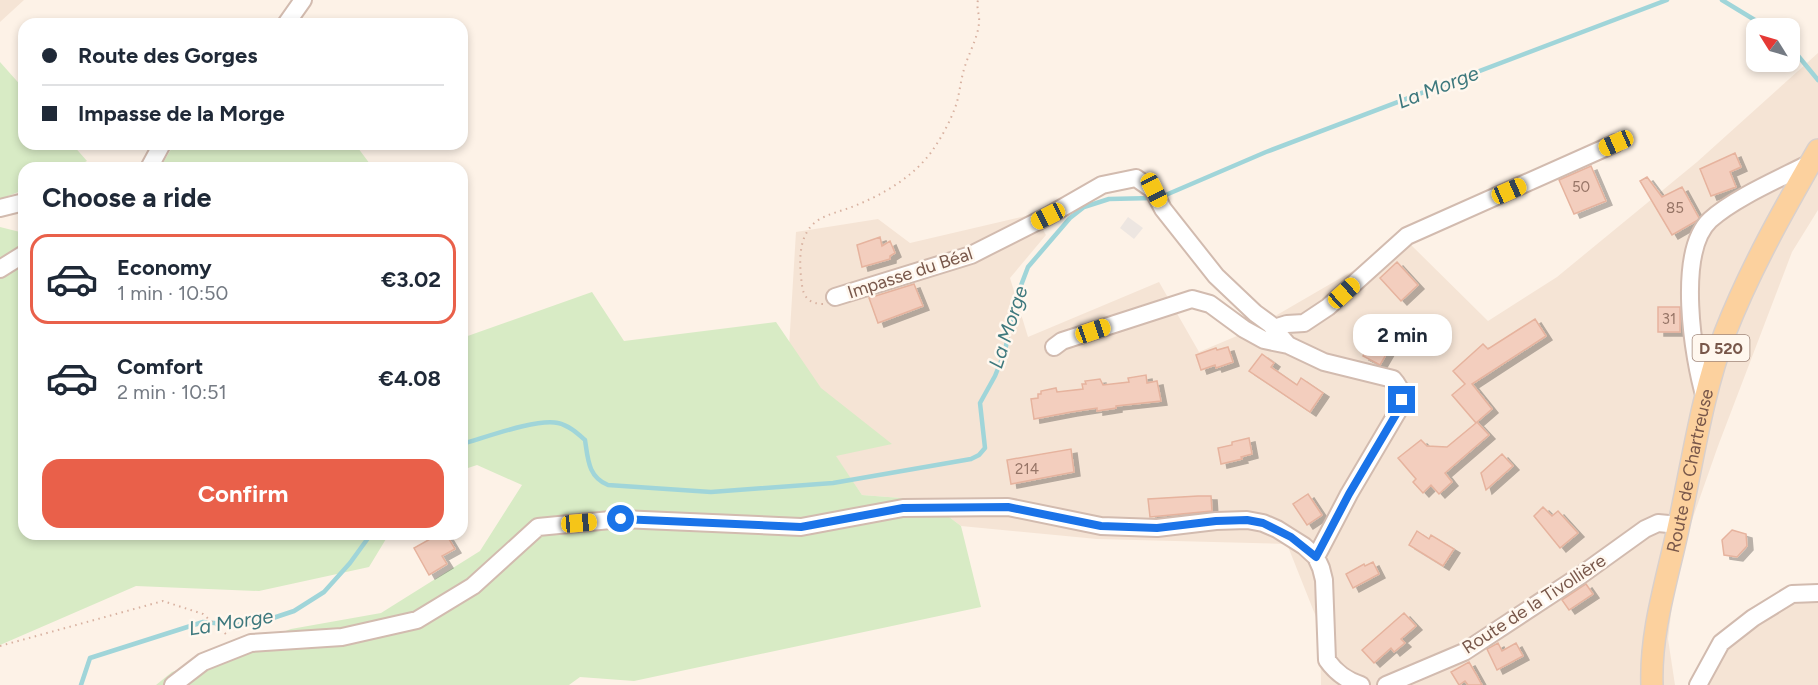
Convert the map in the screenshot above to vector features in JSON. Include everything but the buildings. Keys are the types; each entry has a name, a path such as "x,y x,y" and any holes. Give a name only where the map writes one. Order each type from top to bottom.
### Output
{"main road":[{"name":"Route de Chartreuse","path":"1652,685 1652,663 1661,600 1705,398 1725,335 1745,284 1814,157"},
{"name":"Route de Chartreuse","path":"1661,600 1661,661 1664,685"}],"street":[{"path":"290,18 303,0"},
{"path":"1274,328 1304,322 1328,307 1407,236 1616,143"},
{"path":"1705,398 1698,373 1690,307 1694,253 1698,237 1708,221 1722,211 1814,157"},
{"name":"Impasse du Béal","path":"836,297 971,255 1048,216 1102,185 1136,178 1154,190 1163,208 1216,276 1274,328 1288,345"},
{"path":"0,208 18,204"},
{"path":"0,268 18,258"},
{"path":"1054,346 1062,341 1192,299 1210,304 1244,329 1264,340 1288,345 1324,362 1393,379 1401,388 1402,400 1398,411 1349,494 1316,557"},
{"path":"173,685 203,662 251,643 342,638 417,620 473,586 538,527 621,519 801,527 903,508 1008,507 1101,526 1157,528 1247,520 1263,523 1291,537 1316,557 1321,568 1324,579 1327,660 1343,677 1361,685"},
{"name":"Route de la Tivollière","path":"1369,685 1387,685 1464,652 1651,526 1658,523 1679,525"},
{"path":"1698,685 1721,644 1753,618 1792,594 1818,593"}],"path":[{"path":"836,297 824,304 816,304 806,298 802,291 799,262 806,233 820,219 860,204 904,179 922,164 933,150 957,102 961,77 979,22 976,6 978,0"},
{"path":"0,646 163,601 203,614 225,632"}],"shaded area":[{"path":"0,0 24,0 0,22"},
{"path":"1818,53 1818,210 1792,252 1718,446 1677,563 1668,639 1675,685 1321,685 1320,627 1287,544 1097,539 961,526 927,500 862,495 823,438 785,413 796,232 878,219 910,243 1034,214 1046,235 1010,278 1028,337 1159,282 1199,352 1251,330 1406,240 1488,321 1557,277 1697,162 1797,72 1800,72 1800,69"},
{"path":"1128,217 1143,228 1134,239 1120,228"},
{"path":"1818,601 1818,685 1708,685 1725,647 1785,605"}],"green space":[{"path":"0,62 18,82 18,150 77,150 87,161 18,162 18,192 0,199"},
{"path":"170,150 360,150 368,162 164,162"},
{"path":"0,227 18,232 18,540 385,540 369,567 259,591 136,586 0,645"},
{"path":"592,292 624,341 776,322 821,388 892,444 836,456 862,495 927,500 961,526 981,607 634,681 580,677 569,685 156,685 172,672 291,629 381,613 480,551 522,485 477,465 468,468 468,336"}],"waterway":[{"name":"La Morge","path":"1161,197 1266,152 1667,0"},
{"path":"1722,0 1752,18"},
{"path":"1800,58 1818,80"},
{"name":"La Morge","path":"468,442 537,423 558,423 569,427 585,440 590,467 601,482 608,485 711,492 833,483 971,459 985,448 980,403 995,376 1005,351 1014,304 1028,267 1070,218 1084,207 1109,199 1153,198"},
{"name":"La Morge","path":"81,685 90,658 203,622 236,625 264,621 294,611 324,592 367,540"}],"route":[{"path":"621,519 801,527 903,508 1008,507 1101,526 1157,528 1247,520 1277,529 1304,546 1316,557 1402,400"}]}
